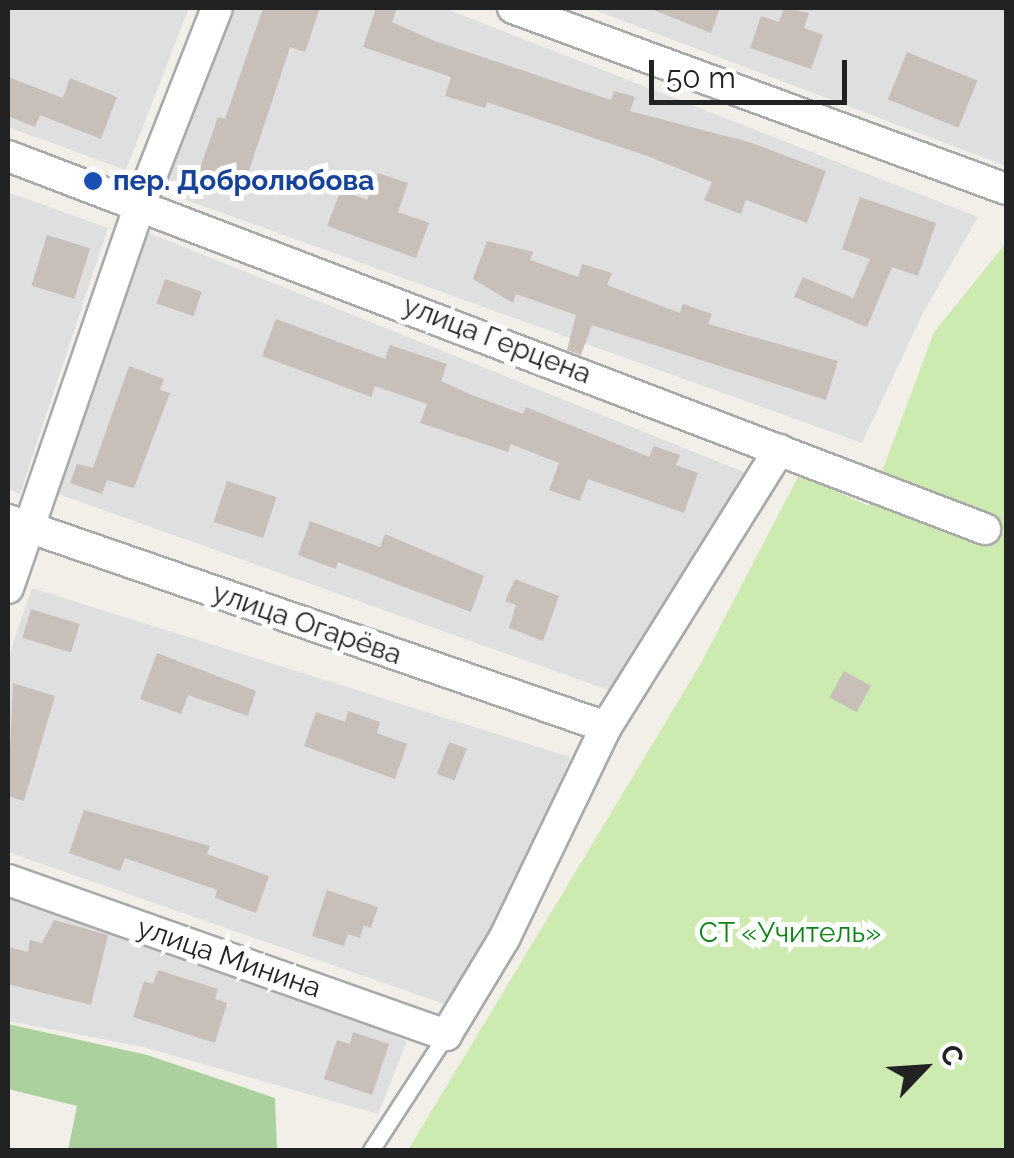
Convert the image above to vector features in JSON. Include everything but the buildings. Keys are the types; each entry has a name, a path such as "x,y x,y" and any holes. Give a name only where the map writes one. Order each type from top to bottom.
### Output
{"street":[{"path":"8,588 19,524 217,8"},
{"path":"513,8 1006,190"},
{"name":"улица Герцена","path":"8,156 141,202 985,529"},
{"path":"447,1032 504,939 606,727 779,450"},
{"name":"улица Огарёва","path":"19,524 606,727"},
{"name":"улица Минина","path":"8,880 447,1032"}],"lane":[{"path":"371,1150 447,1032"}],"shaded area":[{"path":"8,8 189,8 126,170 8,127"},
{"path":"234,8 444,8 978,217 922,315 862,443 164,192"},
{"path":"589,8 1006,8 1006,166"},
{"path":"8,192 108,228 20,494 8,489"},
{"path":"139,229 749,474 614,692 47,490"},
{"path":"32,588 570,757 525,874 453,1007 8,852 8,658"},
{"path":"8,898 263,980 407,1041 378,1114 143,1047 8,1021"}],"green space":[{"name":"СТ «Учитель»","path":"1006,243 1006,1150 408,1150 700,665 799,475 869,506 934,332"},
{"path":"8,1024 147,1055 275,1098 277,1150 68,1150 77,1106 8,1089"}],"place":[{"name":"пер. Добролюбова","path":"93,181"}]}
